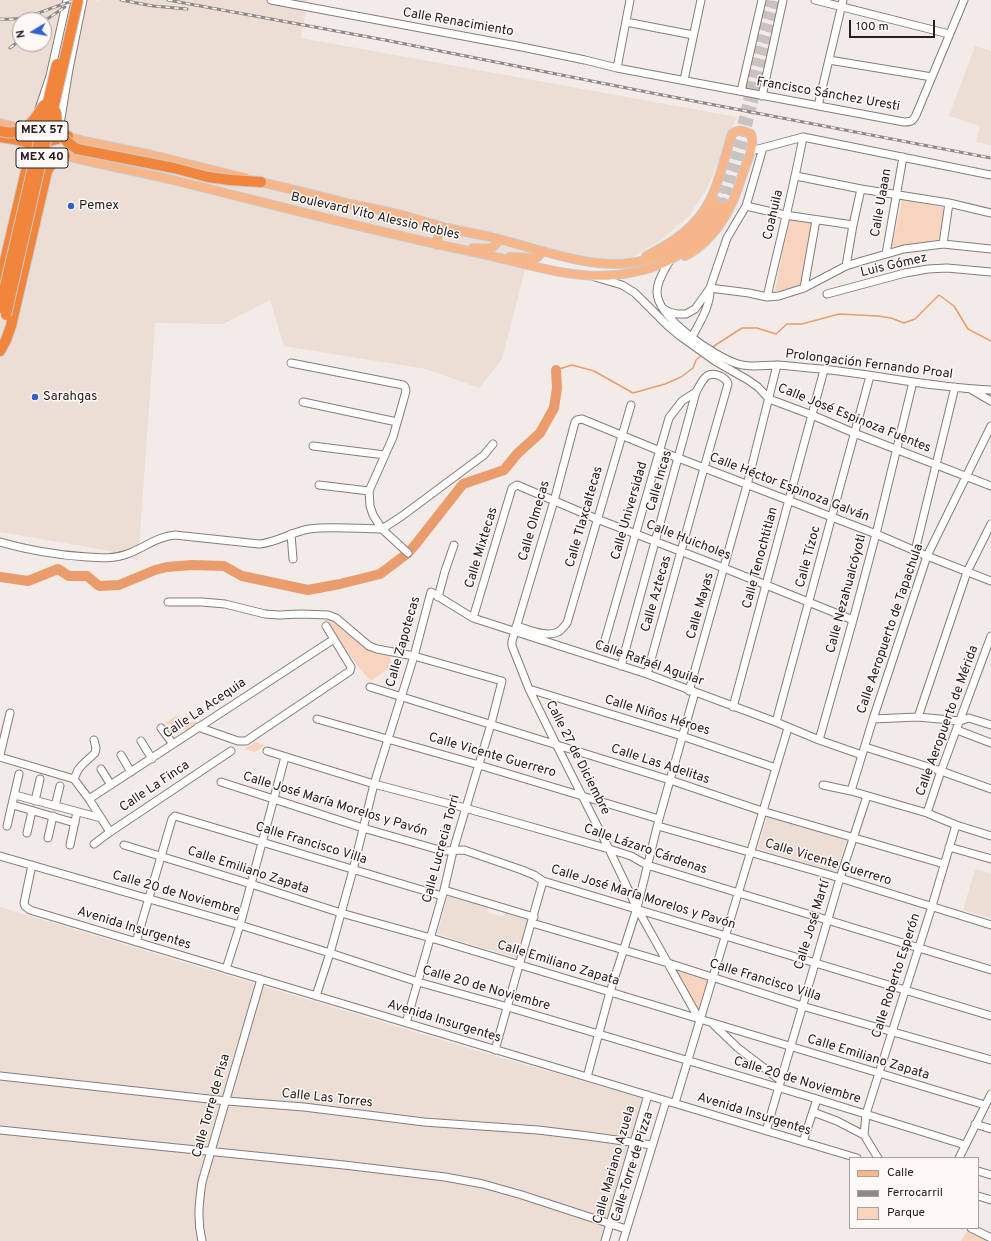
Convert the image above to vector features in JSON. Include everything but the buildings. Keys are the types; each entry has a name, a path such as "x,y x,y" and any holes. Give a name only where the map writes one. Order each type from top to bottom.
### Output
{"highway":[{"name":"MEX 40","path":"53,98 71,0"},
{"name":"MEX 40","path":"0,342 3,311 53,98 78,0"},
{"path":"0,131 13,133 26,129 53,98"},
{"path":"53,98 59,131 66,141 77,149 136,160 208,177 261,182"},
{"path":"0,136 20,140 34,146 43,158 47,171"},
{"path":"34,146 71,137"},
{"path":"0,282 26,170 34,146"},
{"path":"0,351 6,340 10,326 47,171 51,165 65,156"},
{"path":"26,170 39,166 47,171"}],"main road":[{"path":"61,118 65,130 71,137"},
{"name":"Boulevard Vito Alessio Robles","path":"0,123 15,127 57,133 84,141 152,155 412,218 446,228 599,263 631,263 658,257 678,247 692,236 720,205 710,227 702,236 685,251 669,262 653,268 614,276 595,276 542,268 499,257 437,245 164,178 80,160 34,146 0,140"},
{"path":"631,263 656,251 679,237 693,225 710,200 732,134 737,131 745,131 751,134 753,140 751,151 731,206 708,239 690,254 669,262"},
{"path":"34,146 57,133"},
{"path":"80,160 80,146 84,141"},
{"path":"437,245 438,235 446,228"},
{"path":"448,247 492,248 497,244 499,239"},
{"path":"499,257 532,258 539,256 542,251"}],"street":[{"path":"15,127 26,125 36,115 50,76 67,0"},
{"path":"57,133 83,0"},
{"name":"Calle Renacimiento","path":"271,0 522,47 617,68 684,80"},
{"path":"617,68 630,0"},
{"path":"684,80 700,0"},
{"path":"741,91 762,0"},
{"path":"762,96 783,0"},
{"path":"815,0 843,3 949,34"},
{"path":"830,60 932,78 964,0"},
{"path":"818,106 843,3"},
{"path":"626,22 694,35"},
{"name":"Francisco Sánchez Uresti","path":"684,80 762,96 910,122 914,119 932,78"},
{"path":"36,115 41,121 49,124 57,122 61,118"},
{"path":"751,151 803,137 991,175"},
{"name":"Coahuila","path":"768,297 785,216 796,176 803,137"},
{"path":"661,308 676,314 686,314 695,309 710,288 727,238 746,206 763,148"},
{"name":"Calle Uaaan","path":"886,254 903,157"},
{"path":"796,176 991,213"},
{"path":"846,266 861,189"},
{"path":"944,244 949,204"},
{"path":"746,206 785,216 853,225"},
{"path":"804,288 816,220"},
{"path":"710,288 768,297 785,294 804,288 846,266 904,249 944,244 991,249"},
{"path":"669,262 658,284 657,293 661,308 678,327 692,337 697,345"},
{"name":"Luis Gómez","path":"827,294 905,273 928,269 947,268 991,272"},
{"path":"595,276 622,285 635,293 667,325 697,345"},
{"path":"692,337 711,296 710,288"},
{"name":"Prolongación Fernando Proal","path":"697,345 722,358 744,366 752,367 777,365 969,389 991,390"},
{"name":"Calle José Espinoza Fuentes","path":"697,345 716,361 758,387 770,399 812,414 896,450 991,486"},
{"path":"291,363 404,387 406,391 393,437 369,491 370,506 382,529 408,553"},
{"name":"Calle Mayas","path":"587,1077 610,992 637,908 724,568 770,399 777,365"},
{"name":"Calle Tenochtitlan","path":"733,707 767,586 824,370"},
{"name":"Calle Aztecas","path":"647,674 728,383 726,380 715,374 709,374"},
{"name":"Calle Incas","path":"621,666 696,392 705,377 709,374"},
{"name":"Calle Tízoc","path":"776,722 870,376"},
{"name":"Calle Nezahualcóyotl","path":"819,740 876,534 913,382"},
{"path":"915,551 955,387"},
{"path":"969,389 991,401"},
{"name":"Calle Universidad","path":"603,647 669,418 682,401 696,392"},
{"path":"303,402 397,422"},
{"name":"Calle Tlaxcaltecas","path":"516,629 546,634 558,632 567,623 631,405"},
{"name":"Calle Héctor Espinoza Galván","path":"579,419 876,534 926,556 991,581"},
{"name":"Calle Olmecas","path":"516,629 576,422 579,419"},
{"name":"Calle Aeropuerto de Tapachula","path":"851,791 926,556 967,477 991,426"},
{"path":"0,542 60,555 109,558 127,554 166,536 259,544 272,542 291,534 310,529 382,529 402,516 484,455 493,444"},
{"path":"313,446 385,455"},
{"name":"Calle Huicholes","path":"515,485 519,485 636,535 724,568 853,620"},
{"name":"Calle Mixtecas","path":"474,618 512,488 515,485"},
{"path":"318,486 369,491"},
{"path":"918,717 967,572 991,524"},
{"path":"291,534 293,559"},
{"path":"438,597 454,545"},
{"name":"Calle Rafaél Aguilar","path":"431,592 474,618 516,629 647,674 862,755"},
{"name":"Calle Zapotecas","path":"316,996 330,953 353,870 374,784 414,656 431,592"},
{"path":"168,602 225,604 265,614 328,615 336,618 369,646 414,656"},
{"path":"198,727 244,742 350,671 351,668 326,626"},
{"name":"Calle 27 de Diciembre","path":"516,629 512,646 530,690 637,908 700,1018"},
{"name":"Calle Aeropuerto de Mérida","path":"927,813 991,636"},
{"name":"Calle La Acequia","path":"89,799 334,638"},
{"name":"Calle Lucrecia Torri","path":"406,1023 443,893 452,851 491,724 502,681 414,656"},
{"name":"Calle Las Adelitas","path":"370,687 670,780 762,811 944,864"},
{"name":"Calle Niños Héroes","path":"530,690 682,736 776,768"},
{"path":"10,714 0,756 74,779 110,832"},
{"path":"873,719 918,717 960,721 966,718 972,718 991,726"},
{"name":"Calle Vicente Guerrero","path":"317,719 479,764 582,795 750,852 840,878 991,925"},
{"path":"161,728 173,744"},
{"path":"674,1103 788,728"},
{"path":"957,730 991,743"},
{"path":"74,779 82,765 95,753 96,748 94,740"},
{"path":"141,741 152,759"},
{"path":"865,747 941,771 991,789"},
{"name":"Calle La Finca","path":"94,844 231,750"},
{"name":"Calle Lázaro Cárdenas","path":"267,751 374,784 609,849 632,856 647,865 738,894 991,970"},
{"path":"121,755 131,772"},
{"path":"226,969 240,925 285,757"},
{"path":"101,769 111,785"},
{"path":"7,826 20,774"},
{"path":"35,801 40,779"},
{"name":"Calle José María Morelos y Pavón","path":"221,782 363,828 443,851 464,850 522,870 543,881 637,908 905,991 990,1013"},
{"path":"823,784 927,813 956,825 991,836"},
{"path":"55,806 60,786"},
{"path":"15,795 101,818"},
{"name":"Calle José Martí","path":"766,1131 840,878 867,796"},
{"path":"13,805 75,822"},
{"path":"27,833 32,811"},
{"path":"70,845 77,812"},
{"name":"Calle Francisco Villa","path":"161,856 174,816 176,815 353,870 443,893 533,920 802,1006 991,1060"},
{"path":"48,838 53,816"},
{"name":"Calle Roberto Esperón","path":"864,1135 866,1114 919,948 956,825"},
{"name":"Calle Emiliano Zapata","path":"124,845 341,913 700,1018 790,1047 985,1105"},
{"path":"949,847 991,859"},
{"name":"Calle 20 de Noviembre","path":"0,856 148,900 240,925 418,982 508,1007 817,1099 965,1145"},
{"path":"136,942 161,856"},
{"name":"Avenida Insurgentes","path":"32,865 25,900 25,906 30,910 854,1157"},
{"path":"495,1050 543,881"},
{"name":"Calle Torre de Pisa","path":"202,1241 199,1208 202,1182 227,1101 261,979"},
{"path":"712,1023 738,1048 780,1080"},
{"name":"Calle Las Torres","path":"0,1076 227,1101 304,1107 424,1122 545,1131 635,1142 652,1146"},
{"path":"959,1157 991,1094"},
{"name":"Calle Mariano Azuela","path":"605,1241 648,1095"},
{"path":"803,1142 817,1099"},
{"name":"Calle Torre de Pizza","path":"623,1241 666,1101"},
{"path":"813,1112 850,1127 864,1135 877,1157"},
{"path":"975,1124 991,1129"},
{"path":"0,1130 344,1165 445,1177 483,1184 522,1194 626,1229"},
{"path":"979,1171 991,1175"},
{"path":"979,1196 991,1200"},
{"path":"973,1229 991,1238"}],"shaded area":[{"path":"0,0 308,0 301,38 737,117 708,187 689,216 661,240 628,260 604,262 531,246 502,359 479,388 426,369 284,346 270,300 223,324 155,323 138,560 110,551 0,532"},
{"path":"975,46 991,51 991,145 976,142 980,126 949,116"},
{"path":"768,814 846,841 836,873 758,848"},
{"path":"975,869 991,873 991,918 963,910"},
{"path":"448,896 488,908 487,912 503,917 505,913 528,920 517,958 437,934"},
{"path":"0,907 478,1051 644,1099 605,1241 0,1241"}],"green space":[{"path":"902,200 945,208 939,240 892,247"},
{"path":"789,220 812,221 800,287 774,295"},
{"path":"328,616 375,654 390,656 392,666 371,681 360,669 322,617"},
{"path":"176,716 197,723 187,730 165,723"},
{"path":"255,742 265,745 255,752 245,749"},
{"path":"676,971 708,980 699,1012"},
{"path":"968,1229 991,1241 961,1241"}],"waterway":[{"path":"711,348 742,328 757,328 776,334 787,324 802,324 839,314 878,316 891,318 904,323 915,319 939,295 954,306 968,329 991,341"},
{"path":"556,370 572,365 594,371 633,393 665,384 681,377 693,368 696,360 702,355"},
{"path":"0,577 28,581 58,569 69,576 87,576 99,586 119,585 155,570 167,567 192,565 224,566 242,576 308,590 380,574 408,553 463,484 504,470 517,454 540,433 554,408 557,388 556,370"}],"tunnel":[{"path":"716,204 727,177 739,135 769,0"},
{"path":"723,206 736,173 754,102 776,0"}],"railway":[{"path":"0,19 30,16 77,0"},
{"path":"121,0 153,6 187,9"},
{"path":"168,0 385,40 991,158"},
{"path":"52,16 65,7"}],"place":[{"name":"Pemex","path":"71,206"},
{"name":"Sarahgas","path":"35,397"}]}
